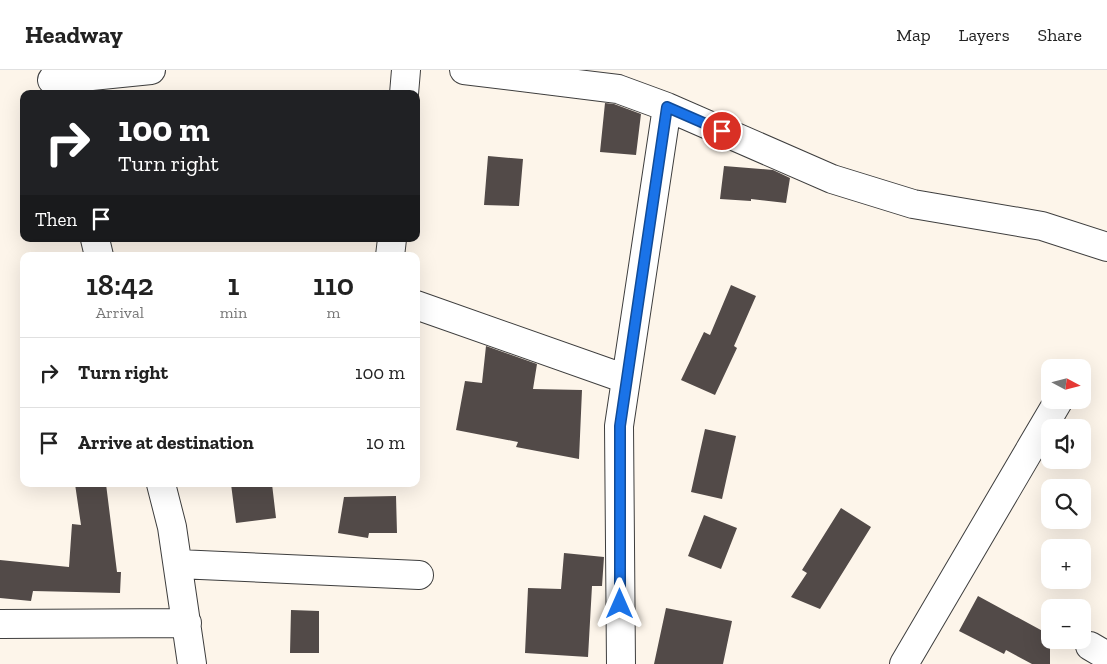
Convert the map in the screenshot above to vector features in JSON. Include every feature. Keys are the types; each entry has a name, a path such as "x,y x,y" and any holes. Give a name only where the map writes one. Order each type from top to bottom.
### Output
{"street":[{"path":"53,81 151,70"},
{"path":"404,90 406,70"},
{"path":"464,70 618,89 667,107 832,180 913,204 1042,226 1107,247"},
{"path":"621,664 620,426 667,107"},
{"path":"420,306 626,379"},
{"path":"904,664 1054,409"},
{"path":"162,487 172,527 192,664"},
{"path":"178,564 419,575"},
{"path":"0,624 187,623"}],"building":[{"path":"605,103 614,104 641,114 636,155 600,152"},
{"path":"488,156 523,159 519,206 484,205"},
{"path":"724,166 773,170 790,178 786,203 751,199 751,201 720,199"},
{"path":"731,285 756,296 734,346 737,348 715,395 681,380 704,332 710,335"},
{"path":"486,346 537,364 533,389 582,390 579,459 516,447 518,442 456,430 465,381 482,383"},
{"path":"705,429 736,436 722,499 691,492"},
{"path":"75,487 106,487 117,572 121,572 120,593 33,591 31,601 0,598 0,560 69,567 72,524 81,525"},
{"path":"231,487 272,487 276,518 236,523"},
{"path":"396,496 397,533 369,533 368,538 338,533 344,497"},
{"path":"841,508 871,527 820,609 791,597 807,573 802,570"},
{"path":"704,515 737,528 721,569 688,556"},
{"path":"564,553 604,557 602,586 592,586 588,657 525,653 528,588 561,589"},
{"path":"978,596 1041,630 1041,649 1050,649 1050,664 1032,664 1006,650 1004,654 959,631"},
{"path":"666,608 732,621 723,664 654,664"},
{"path":"291,610 319,611 319,653 290,653"}],"route":[{"path":"620,604 620,426 667,107 722,131"}]}
